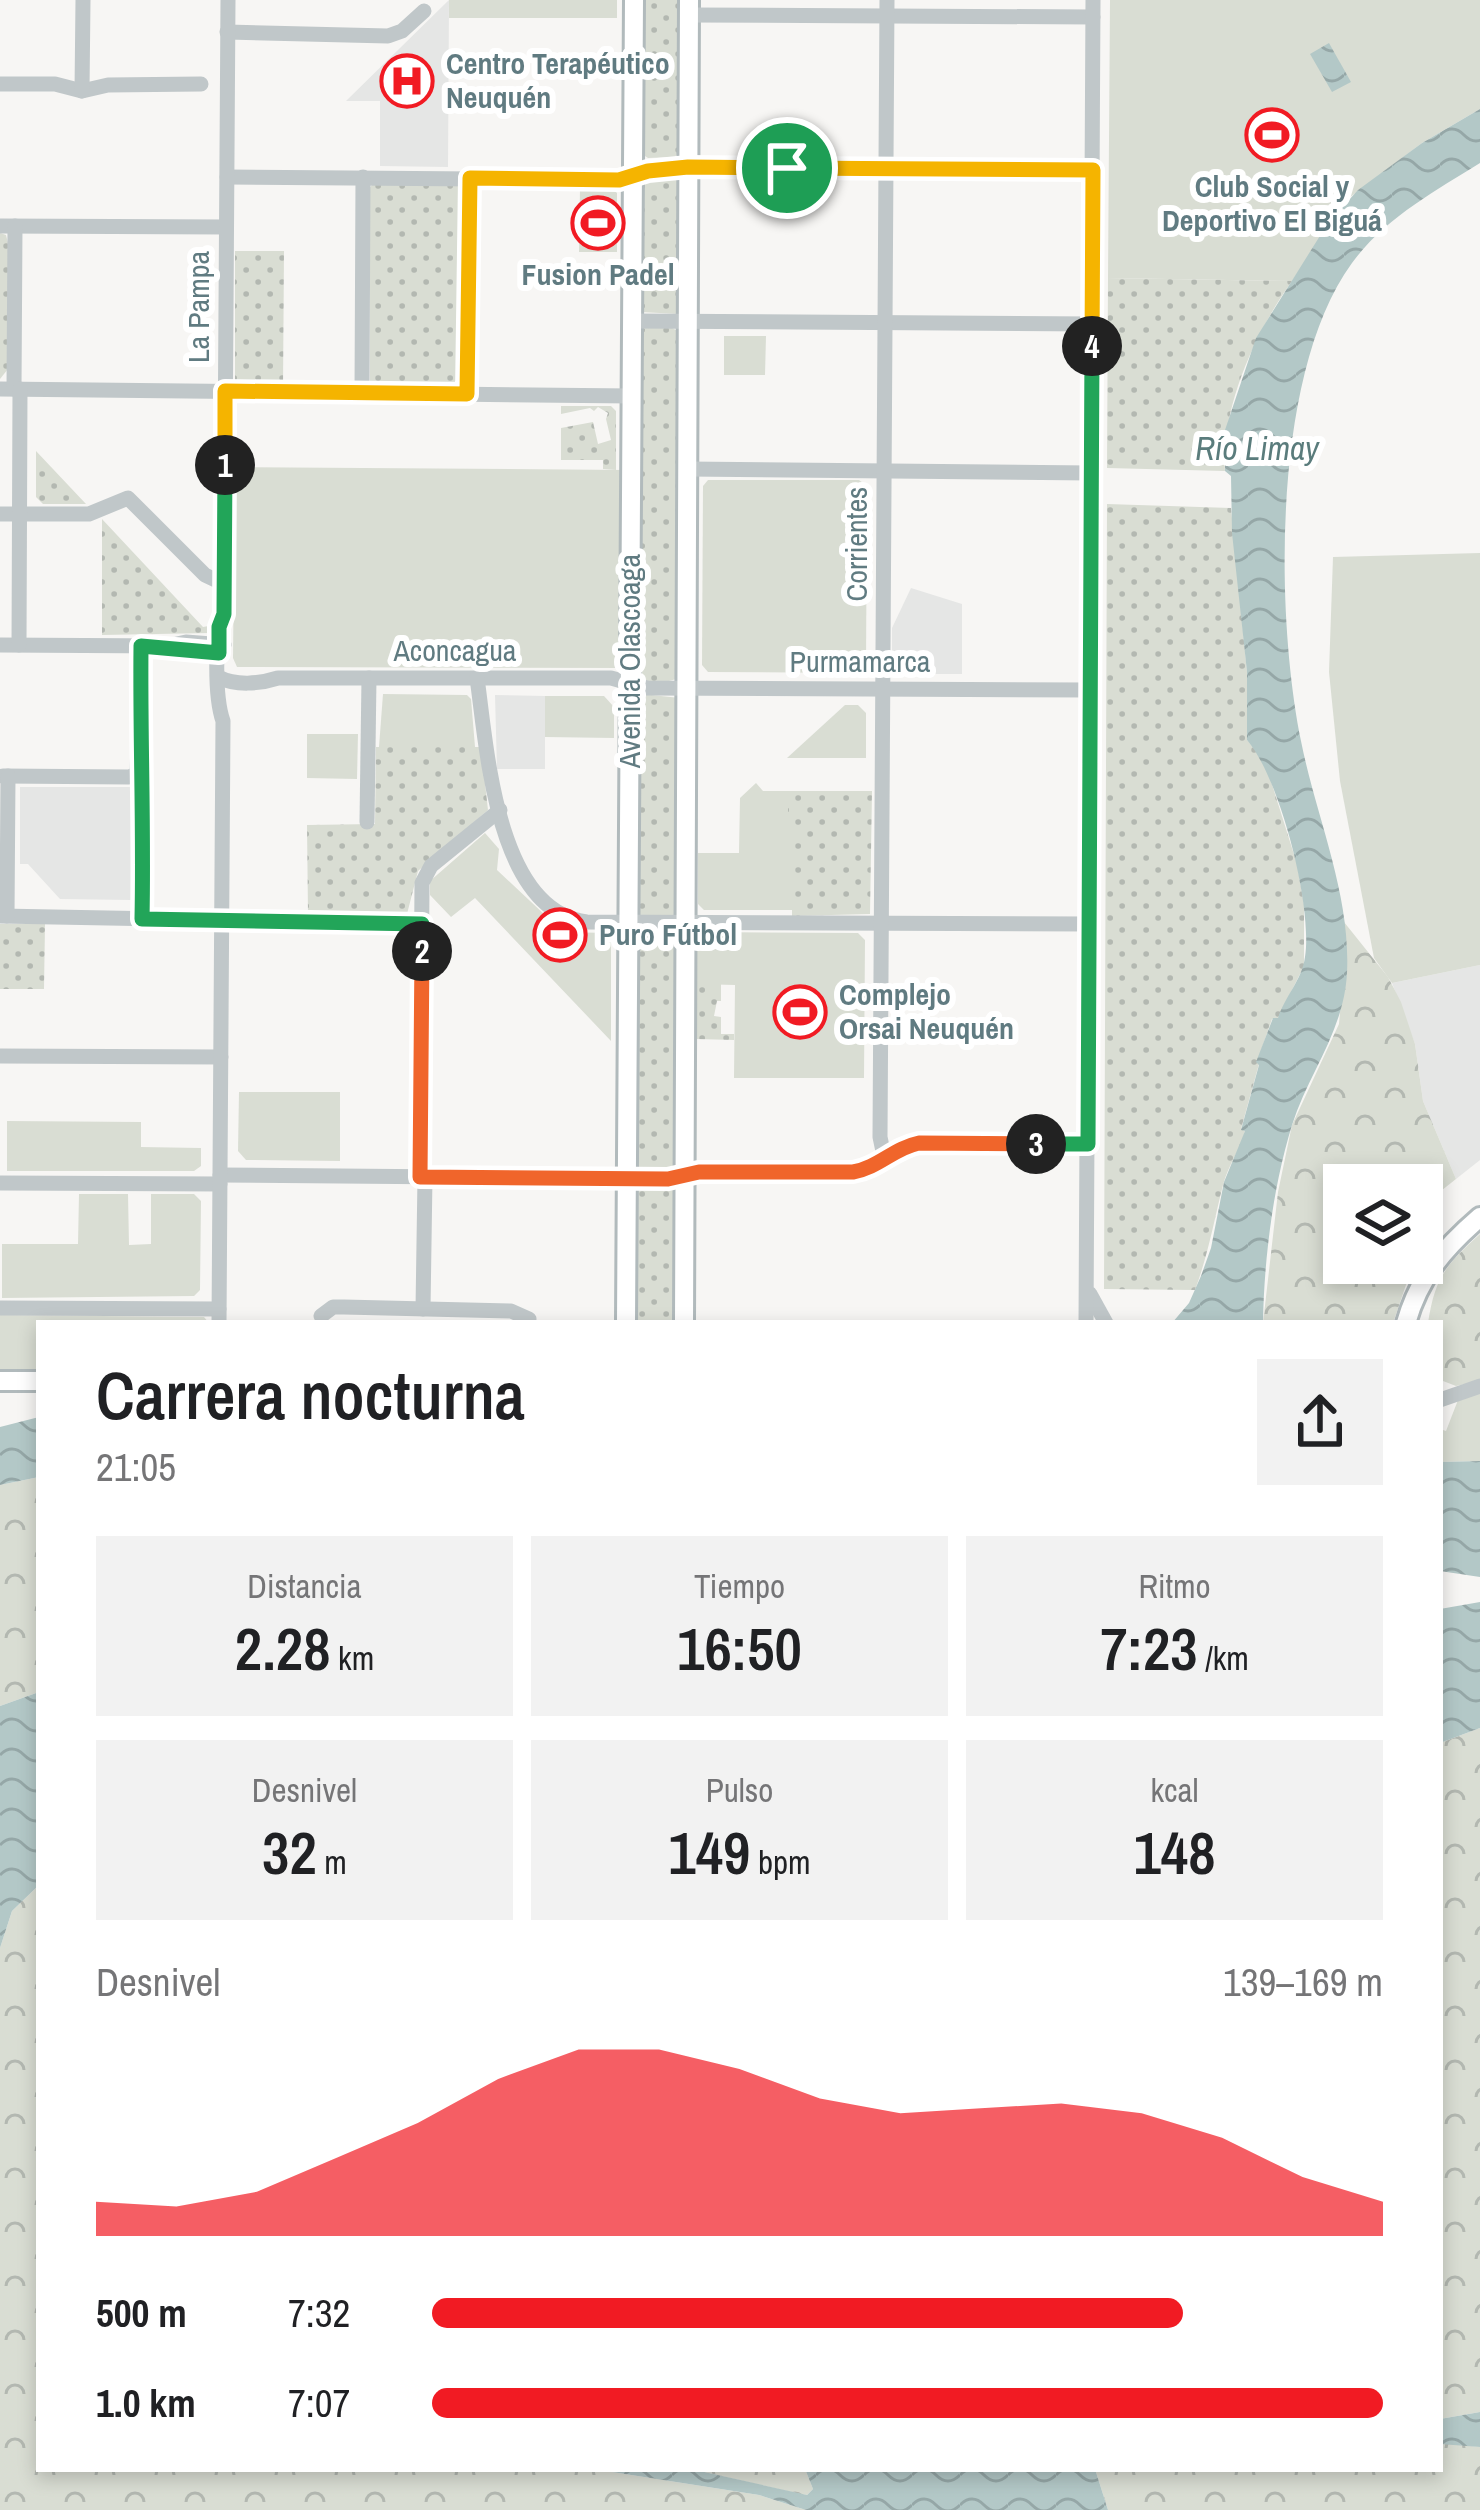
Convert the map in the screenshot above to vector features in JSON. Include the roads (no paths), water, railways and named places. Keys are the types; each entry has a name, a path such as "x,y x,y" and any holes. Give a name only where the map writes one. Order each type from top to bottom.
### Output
{"main road":[{"name":"Avenida Olascoaga","path":"626,1320 634,0"},
{"name":"Avenida Olascoaga","path":"684,1320 689,7"},
{"path":"1407,1320 1418,1286 1429,1270 1480,1217"},
{"path":"0,1381 36,1381"}],"street":[{"path":"82,0 82,91"},
{"name":"La Pampa","path":"219,1316 223,721 218,706 225,677 228,0"},
{"path":"689,7 1093,8 1086,1320"},
{"name":"Corrientes","path":"885,1161 880,1137 887,8"},
{"path":"227,32 388,36 424,11"},
{"path":"0,84 55,84 82,91 112,84 201,84"},
{"path":"226,177 619,180 688,167 1093,170"},
{"path":"362,392 363,177"},
{"path":"467,394 470,178"},
{"path":"19,645 20,514 7,226 226,227"},
{"path":"632,321 1092,324"},
{"path":"11,389 632,396"},
{"path":"687,469 1091,473"},
{"path":"0,514 89,514 128,498 205,575 224,584"},
{"path":"0,645 167,646 186,652 222,648"},
{"path":"141,646 137,774 145,800 142,919"},
{"name":"Aconcagua","path":"225,677 261,682 278,677 614,679 630,683"},
{"path":"367,822 369,678"},
{"path":"476,678 500,810 518,868 544,902 575,921 1089,924"},
{"name":"Purmamarca","path":"630,683 647,688 1090,690"},
{"path":"137,774 7,776 7,916 422,924"},
{"path":"423,1309 422,890 427,871 500,810"},
{"path":"0,1056 221,1057"},
{"path":"0,1183 668,1179 853,1172 919,1143 1088,1144"},
{"path":"1087,1280 1104,1320"},
{"path":"321,1316 338,1307 511,1311 529,1318"},
{"path":"0,1308 219,1316"},
{"path":"1443,1399 1480,1386"}],"water":[{"path":"1329,43 1351,82 1332,92 1310,54"},
{"name":"Río Limay","path":"1480,109 1480,163 1379,233 1352,263 1326,310 1307,366 1287,495 1285,562 1292,688 1307,770 1344,914 1347,973 1340,1014 1285,1149 1271,1223 1263,1320 1175,1320 1189,1303 1211,1248 1224,1182 1245,1131 1241,1130 1256,1062 1305,957 1304,907 1291,844 1271,783 1247,740 1247,672 1232,533 1231,476 1225,471 1225,430 1256,338 1328,223 1358,190 1422,143"},
{"path":"36,1418 36,1478 0,1485 0,1427"},
{"path":"1480,1461 1480,1577 1443,1571 1443,1462"},
{"path":"1480,1602 1480,1728 1443,1742 1443,1608"},
{"path":"36,1693 36,1888 12,1911 0,1948 0,1706"},
{"path":"1480,2412 1480,2447 1443,2444 1443,2418"},
{"path":"612,2472 704,2472 807,2495 813,2489 806,2472 1096,2472 1108,2510 806,2510 759,2495"}],"place":[{"name":"Centro Terapéutico Neuquén","path":"407,81"},
{"name":"Club Social y Deportivo El Biguá","path":"1272,135"},
{"name":"Fusion Padel","path":"598,223"},
{"name":"Puro Fútbol","path":"560,935"},
{"name":"Complejo Orsai Neuquén","path":"800,1012"}]}
